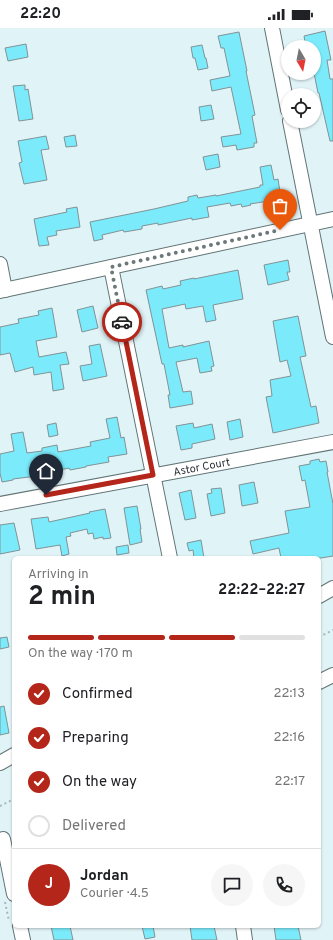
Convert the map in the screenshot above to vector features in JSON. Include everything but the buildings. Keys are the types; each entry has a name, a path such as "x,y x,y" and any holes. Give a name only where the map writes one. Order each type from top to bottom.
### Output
{"street":[{"path":"272,28 284,88"},
{"path":"291,128 310,224 331,317 333,337"},
{"path":"0,264 2,291 333,219"},
{"path":"111,267 170,556"},
{"name":"Astor Court","path":"0,504 333,442"},
{"path":"321,595 333,588"},
{"path":"321,681 333,675"},
{"path":"0,763 12,757"},
{"path":"6,837 10,898"},
{"path":"17,928 23,940"},
{"path":"243,928 245,940"}],"path":[{"path":"321,636 333,630"},
{"path":"0,806 12,799"},
{"path":"10,898 12,909"}],"way so far":[{"path":"122,322 111,267 280,230"}],"route":[{"path":"46,495 153,475 122,322"}]}
